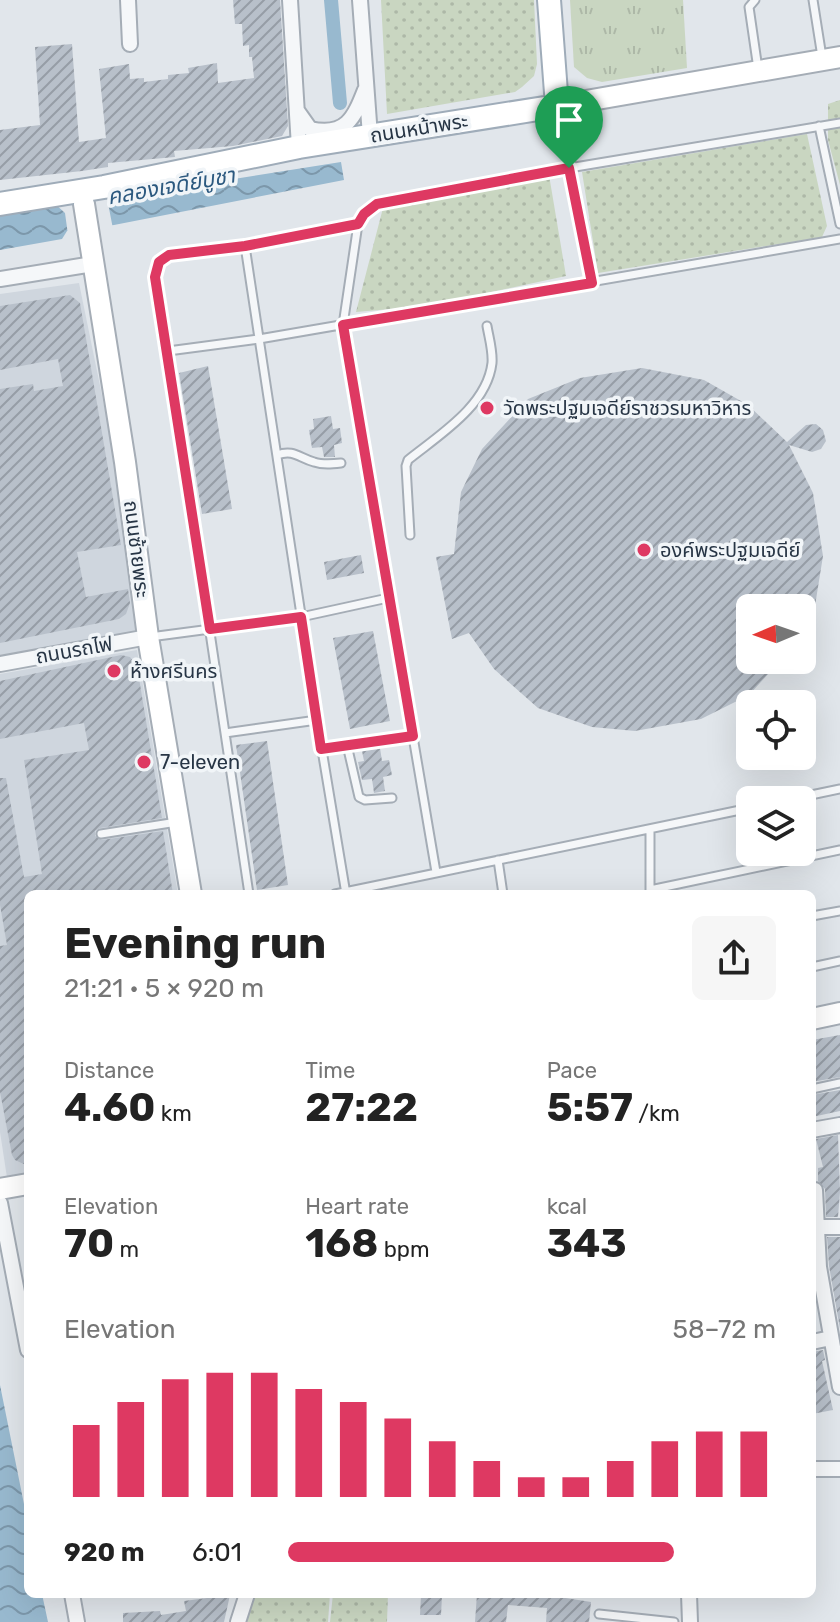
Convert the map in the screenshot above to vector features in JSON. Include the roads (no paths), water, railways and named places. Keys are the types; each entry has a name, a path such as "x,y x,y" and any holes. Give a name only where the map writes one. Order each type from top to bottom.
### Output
{"main road":[{"path":"549,0 557,106"},
{"name":"ถนนหน้าพระ","path":"0,204 104,187 307,146 557,106"}],"street":[{"path":"128,0 130,44"},
{"path":"290,0 296,109 307,146"},
{"path":"360,0 366,85 363,137"},
{"name":"ถนนหน้าพระ","path":"557,106 831,58"},
{"path":"296,109 310,129 338,128 354,117 366,85"},
{"path":"58,194 84,204 104,187"},
{"name":"ถนนซ้ายพระ","path":"84,204 125,462 148,637 190,890"},
{"path":"0,279 92,259"},
{"name":"ถนนรถไฟ","path":"0,664 148,637"},
{"path":"816,1018 840,1013"},
{"path":"816,1129 840,1125"},
{"path":"0,1189 24,1185"},
{"path":"0,1203 24,1329"},
{"path":"816,1227 840,1227"},
{"path":"816,1243 840,1387"},
{"path":"816,1341 831,1338"},
{"path":"816,1469 840,1469"},
{"path":"73,1598 77,1622"},
{"path":"238,1622 246,1598"},
{"path":"689,1598 690,1622"}],"lane":[{"path":"813,0 831,58"},
{"path":"752,1 749,7 758,71"},
{"path":"557,106 592,283"},
{"path":"436,872 343,325 358,224 364,214 377,204 840,123"},
{"path":"819,126 840,224"},
{"path":"248,890 155,277 159,262 169,255 245,246 358,224"},
{"path":"168,351 343,325 840,239"},
{"path":"245,246 321,749 345,890"},
{"path":"410,535 408,460 470,407 487,384 493,359 487,326"},
{"path":"277,455 299,453 317,464 341,463"},
{"path":"148,637 301,617 388,598"},
{"path":"225,733 317,720"},
{"path":"321,749 413,736"},
{"path":"347,745 359,797 365,800 392,798"},
{"path":"816,794 840,789"},
{"path":"359,890 736,811"},
{"path":"101,834 180,821"},
{"path":"650,830 650,890"},
{"path":"659,890 840,850"},
{"path":"498,860 502,890"},
{"path":"816,915 840,911"},
{"path":"816,966 840,961"},
{"path":"816,1088 840,1083"},
{"path":"599,1614 674,1622"}],"water":[{"path":"341,162 344,180 114,225 67,231 62,239 0,250 0,216"},
{"path":"0,1385 24,1504 24,1598 43,1598 48,1622 0,1622"}],"waterway":[{"name":"คลองเจดีย์บูชา","path":"331,0 340,103"}],"place":[{"name":"วัดพระปฐมเจดีย์ราชวรมหาวิหาร","path":"487,408"},
{"name":"องค์พระปฐมเจดีย์","path":"644,550"},
{"name":"ห้างศรีนคร","path":"114,671"},
{"name":"7-eleven","path":"144,762"}]}
